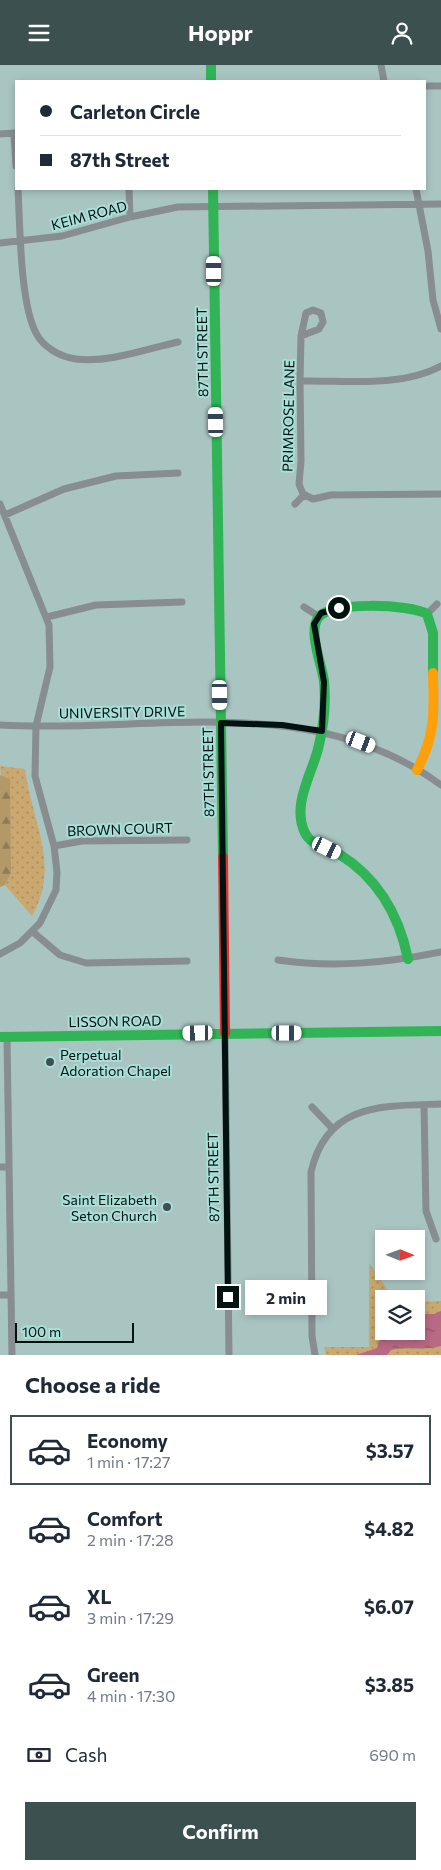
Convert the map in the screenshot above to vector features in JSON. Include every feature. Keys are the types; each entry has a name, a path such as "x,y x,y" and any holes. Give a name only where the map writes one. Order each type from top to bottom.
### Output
{"street":[{"path":"211,65 211,80"},
{"path":"381,65 384,80"},
{"path":"426,86 441,86"},
{"path":"0,134 14,133 15,150"},
{"path":"18,190 27,313 36,333 50,349 67,358 88,360 178,342"},
{"path":"129,190 130,217"},
{"name":"87TH STREET","path":"213,190 228,1355"},
{"path":"416,190 420,204 433,300 441,329"},
{"name":"KEIM ROAD","path":"0,243 62,236 130,217 178,207 441,204"},
{"name":"PRIMROSE LANE","path":"301,336 301,461 299,484 304,495"},
{"path":"300,381 403,379 420,375 441,366"},
{"path":"6,515 64,489 116,477 178,473"},
{"path":"295,503 304,495 313,499 331,495 441,493"},
{"path":"0,504 47,617 50,667 36,726 35,776 54,846 56,890 47,911 33,932 20,943 0,954"},
{"path":"47,617 96,605 182,602"},
{"path":"427,614 437,604"},
{"path":"304,607 318,617"},
{"path":"408,959 396,919 382,893 370,879 345,857 310,841 304,833 302,798 316,760 322,731 324,682 314,629 318,617 325,611 339,608 414,607 427,614 432,627 434,726 428,749 417,769"},
{"name":"UNIVERSITY DRIVE","path":"0,725 221,723 282,725 322,731 376,748 417,769 441,785"},
{"name":"BROWN COURT","path":"54,846 82,841 187,839"},
{"path":"33,932 60,955 86,963 187,961"},
{"path":"278,960 339,965 408,959 441,952"},
{"name":"LISSON ROAD","path":"4,1037 441,1031"},
{"path":"4,1037 12,1355"},
{"path":"315,1355 312,1336 311,1172 324,1137 332,1127 352,1114 367,1109 441,1104"},
{"path":"424,1105 426,1211 436,1239"},
{"path":"312,1107 332,1127"},
{"path":"0,1167 8,1167"},
{"path":"0,1295 10,1295"}],"shaded area":[{"path":"0,766 25,769 42,844 44,879 40,897 32,916 5,885 11,873"},
{"path":"369,1263 375,1272 375,1280 381,1280 388,1290 375,1290 375,1340 425,1340 425,1302 441,1301 441,1355 326,1355 324,1347 369,1347"}],"green space":[{"path":"0,775 10,779 11,873 5,885 0,887"}],"water":[{"path":"441,1311 441,1346 391,1350 387,1355 356,1355 377,1348 379,1340 425,1340 425,1314 434,1314"}],"traffic: fast":[{"path":"211,65 211,80"},
{"path":"213,190 223,857"},
{"path":"408,959 399,927 376,886 365,874 339,854 311,841 305,833 301,822 300,811 304,789 319,745 324,713 324,681 316,649 315,624 318,618 325,613 353,607 388,606 427,614 433,633 433,673"},
{"path":"0,1037 441,1031"}],"traffic: slow":[{"path":"417,770 431,734 434,700 433,673"}],"traffic: jam":[{"path":"223,857 225,1033"}],"place":[{"name":"Perpetual Adoration Chapel","path":"50,1062"},
{"name":"Saint Elizabeth Seton Church","path":"167,1207"}],"route":[{"path":"228,1297 221,723 260,723 322,731 325,695 322,661 314,624 321,613 339,608"}]}
